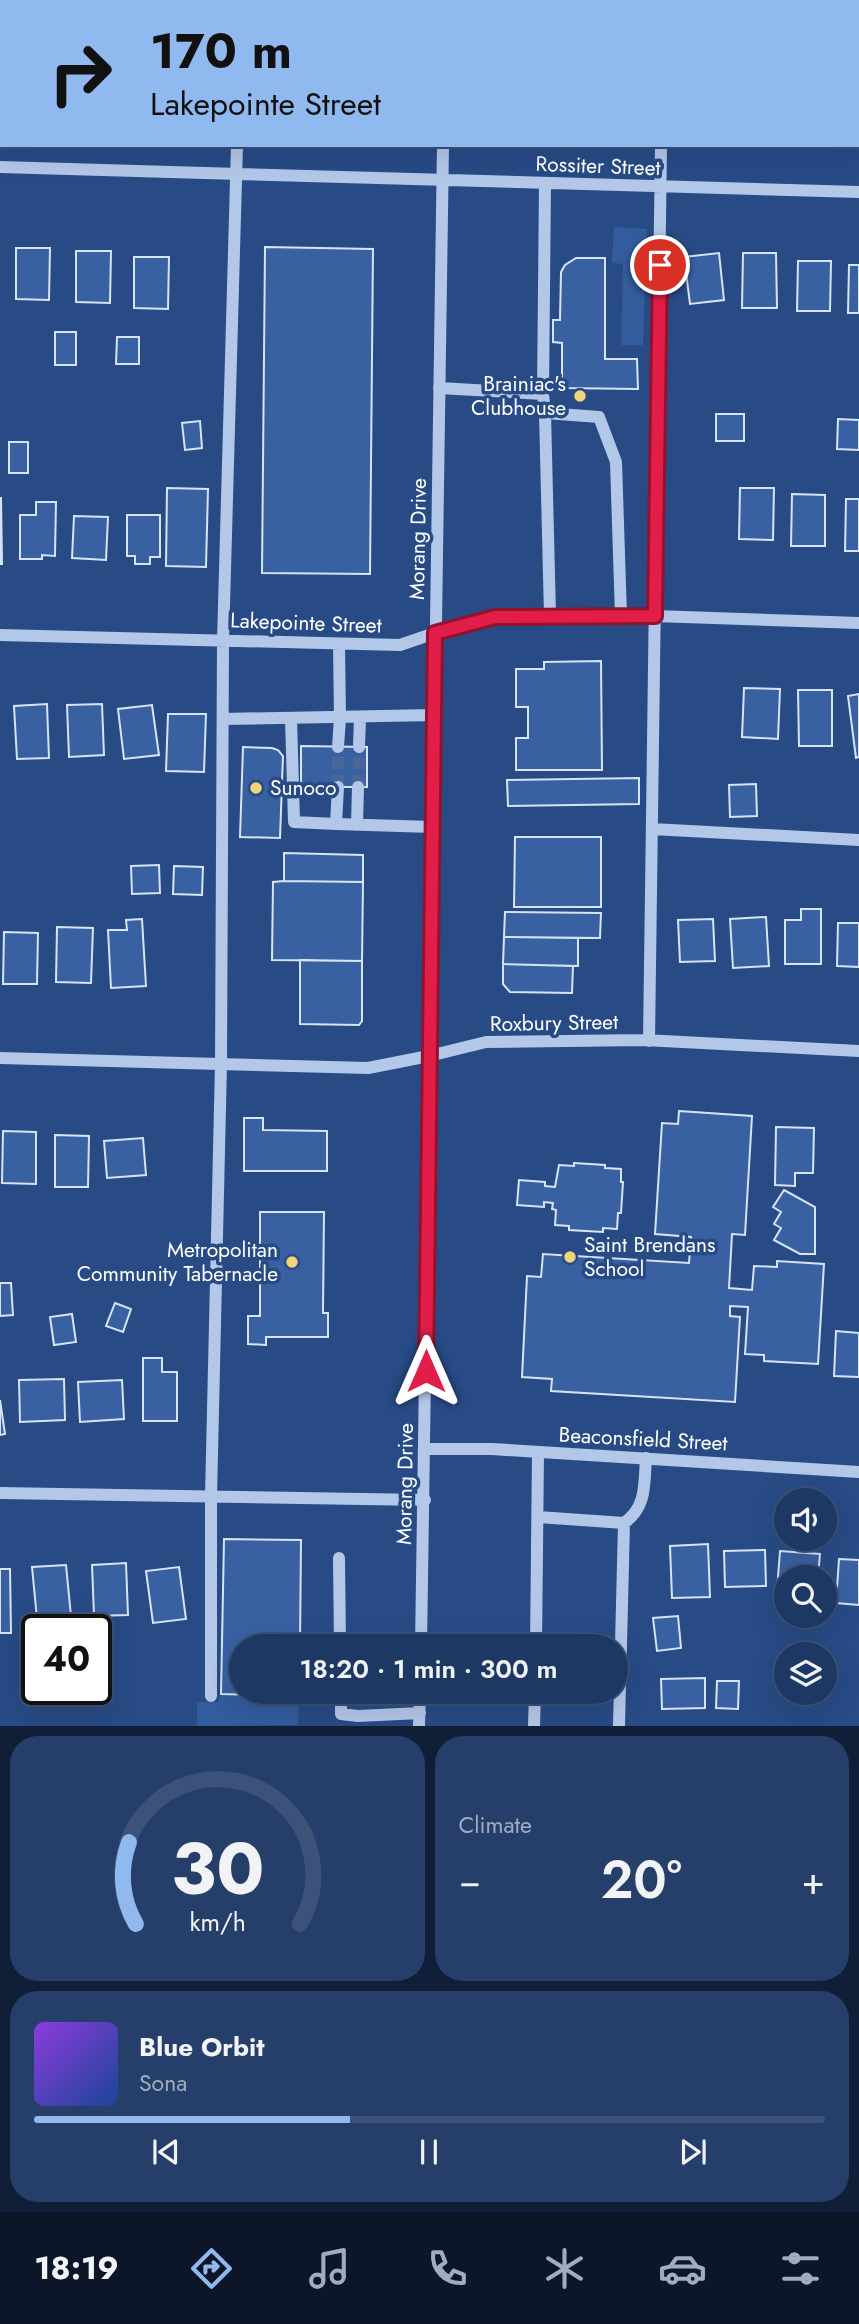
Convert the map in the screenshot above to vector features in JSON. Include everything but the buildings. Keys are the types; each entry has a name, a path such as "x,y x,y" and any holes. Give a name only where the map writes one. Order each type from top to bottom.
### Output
{"street":[{"path":"211,1696 211,1497 221,1064 223,640 237,147"},
{"name":"Morang Drive","path":"421,1634 443,147"},
{"path":"649,1041 661,147"},
{"name":"Rossiter Street","path":"0,167 859,192"},
{"path":"545,183 543,394 550,617"},
{"path":"439,388 543,394"},
{"path":"545,414 599,417 616,462 621,616"},
{"name":"Lakepointe Street","path":"0,635 400,645 495,617 655,616 859,624"},
{"path":"338,747 339,644"},
{"path":"223,719 434,715"},
{"path":"291,718 294,822 432,827"},
{"path":"359,747 360,718"},
{"path":"336,824 338,787"},
{"path":"357,825 358,788"},
{"path":"652,829 859,840"},
{"name":"Roxbury Street","path":"0,1058 368,1068 486,1042 649,1041 859,1051"},
{"name":"Beaconsfield Street","path":"425,1449 538,1452 859,1472"},
{"path":"536,1634 538,1452"},
{"path":"619,1726 624,1523 639,1508 643,1498 646,1458"},
{"path":"0,1493 425,1500"},
{"path":"538,1517 624,1523"},
{"path":"339,1558 340,1634"},
{"path":"341,1704 341,1714 420,1719"},
{"path":"534,1726 535,1704"}],"shaded area":[{"path":"614,227 647,229 643,345 621,345 623,264 612,263"},
{"path":"221,1694 229,1694 229,1704 299,1704 298,1725 197,1726 197,1702 218,1702"}],"tunnel":[{"path":"338,747 338,787"},
{"path":"358,787 359,747"}],"place":[{"name":"Brainiac's Clubhouse","path":"580,396"},
{"name":"Sunoco","path":"256,788"},
{"name":"Saint Brendans School","path":"570,1257"},
{"name":"Metropolitan Community Tabernacle","path":"292,1262"}],"route":[{"path":"426,1371 435,633 495,617 655,616 660,265"}]}
